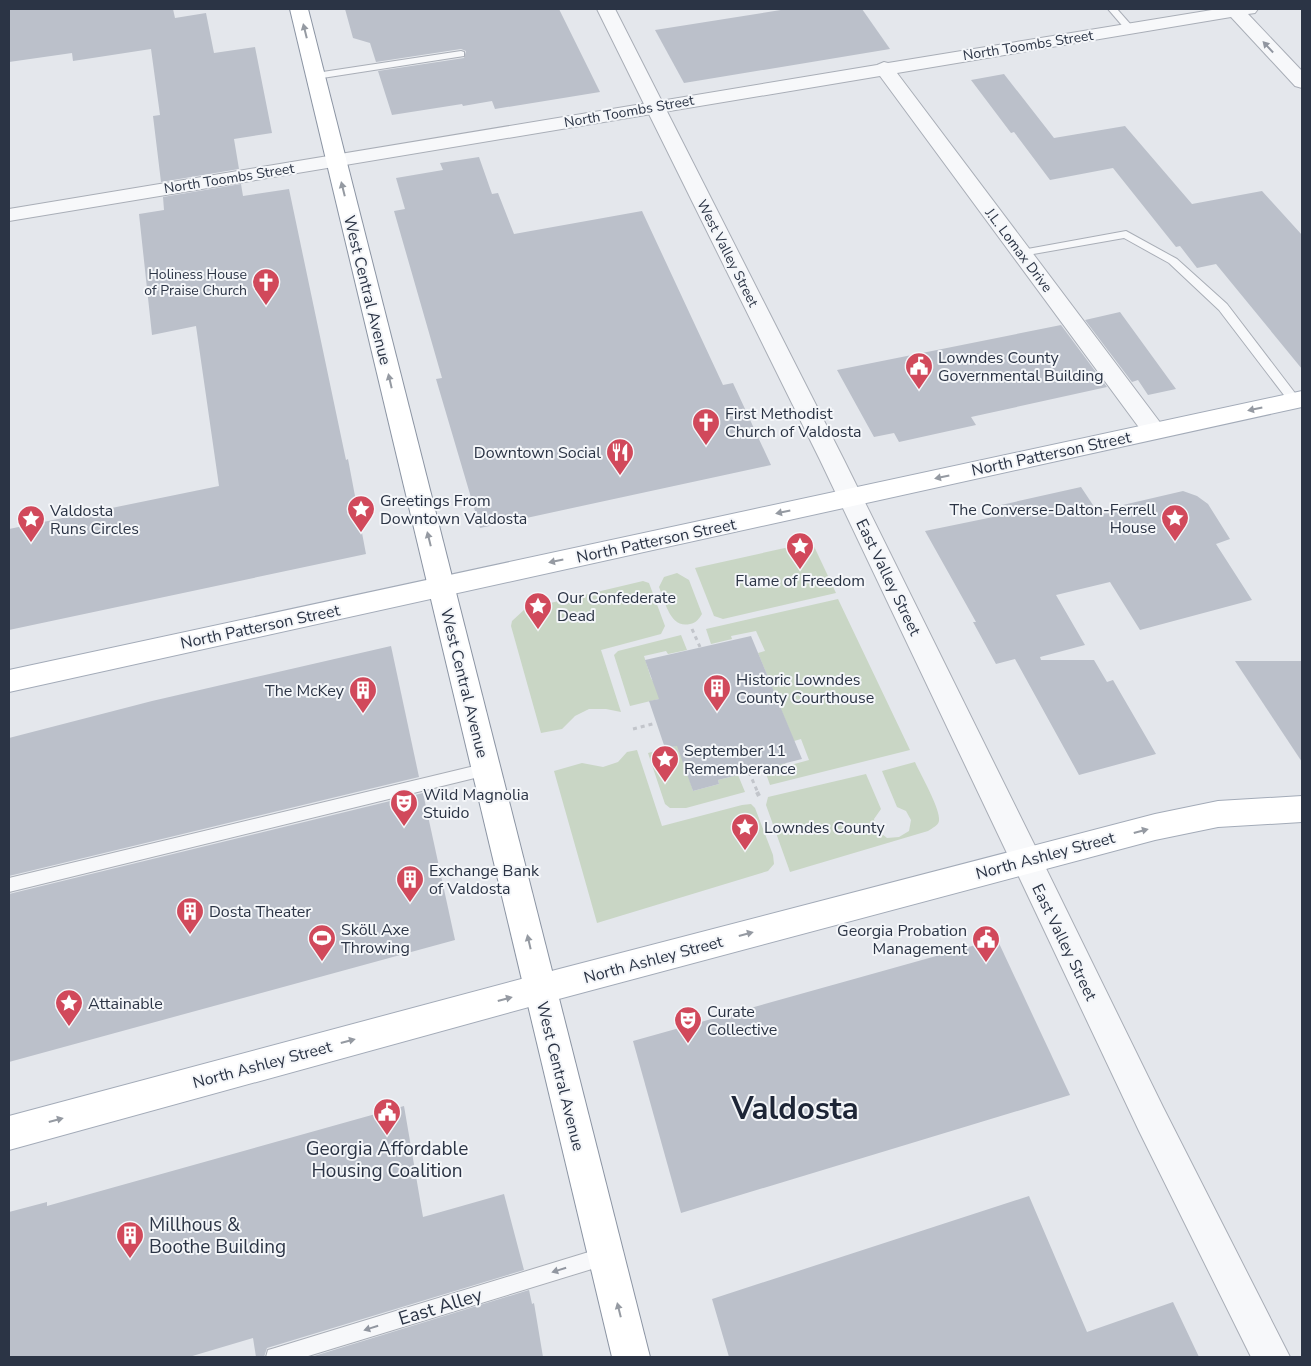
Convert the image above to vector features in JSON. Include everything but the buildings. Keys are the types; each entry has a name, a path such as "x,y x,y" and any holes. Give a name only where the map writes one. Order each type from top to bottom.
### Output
{"main road":[{"name":"West Central Avenue","path":"299,9 631,1357"},
{"name":"North Patterson Street","path":"9,681 1298,399"},
{"name":"North Ashley Street","path":"9,1133 540,989 1155,827 1218,814 1302,809"}],"street":[{"name":"West Valley Street","path":"606,9 850,497"},
{"name":"North Toombs Street","path":"9,215 1239,10"},
{"path":"1239,10 1302,82"},
{"name":"J.L. Lomax Drive","path":"884,68 1154,431"},
{"name":"East Valley Street","path":"850,497 1148,1114 1271,1357"}],"lane":[{"path":"1112,9 1129,28"},
{"path":"316,76 461,54"},
{"path":"1022,253 1126,234 1173,262 1223,307 1298,399"},
{"path":"9,885 487,770"},
{"name":"East Alley","path":"275,1357 606,1256"}],"path":[{"path":"692,629 700,647"},
{"path":"633,729 656,723"},
{"path":"750,772 759,796"}],"green space":[{"path":"812,542 836,593 723,619 714,616 695,568"},
{"path":"677,573 689,580 702,614 692,623 683,624 673,618 669,613 659,587 664,577"},
{"path":"643,581 649,583 665,626 661,634 601,650 621,712 606,709 589,709 575,716 562,729 541,733 511,626 512,621 525,609"},
{"path":"838,599 910,750 770,785 764,768 785,763 787,766 809,760 801,739 794,741 758,653 765,651 756,631 731,636 732,639 711,644 706,629"},
{"path":"681,635 687,650 668,654 666,651 644,656 651,678 663,698 630,706 614,655 618,651"},
{"path":"679,745 693,791 719,784 718,780 738,775 745,792 686,808 670,808 665,804 648,753"},
{"path":"637,750 662,826 751,804 755,808 773,855 774,864 768,871 597,923 554,771 582,763 603,767 618,762 627,752"},
{"path":"915,762 937,808 939,821 936,826 928,831 790,872 766,805 768,797 866,774 881,809 874,819 877,830 887,838 899,837 909,831 911,820 906,811 897,807 882,771"}],"place":[{"name":"Holiness House of Praise Church","path":"266,306"},
{"name":"Lowndes County Governmental Building","path":"919,390"},
{"name":"First Methodist Church of Valdosta","path":"706,446"},
{"name":"Downtown Social","path":"620,476"},
{"name":"Greetings From Downtown Valdosta","path":"361,533"},
{"name":"The Converse-Dalton-Ferrell House","path":"1175,542"},
{"name":"Valdosta Runs Circles","path":"31,543"},
{"name":"Flame of Freedom","path":"800,570"},
{"name":"Our Confederate Dead","path":"538,630"},
{"name":"Historic Lowndes County Courthouse","path":"717,712"},
{"name":"The McKey","path":"363,714"},
{"name":"September 11 Rememberance","path":"665,783"},
{"name":"Wild Magnolia Stuido","path":"404,827"},
{"name":"Lowndes County","path":"745,851"},
{"name":"Exchange Bank of Valdosta","path":"410,903"},
{"name":"Dosta Theater","path":"190,935"},
{"name":"Sköll Axe Throwing","path":"322,962"},
{"name":"Georgia Probation Management","path":"986,963"},
{"name":"Attainable","path":"69,1027"},
{"name":"Curate Collective","path":"688,1044"},
{"name":"Georgia Affordable Housing Coalition","path":"387,1136"},
{"name":"Millhous & Boothe Building","path":"130,1259"}],"district":[{"name":"Valdosta","path":"795,1108"}]}
